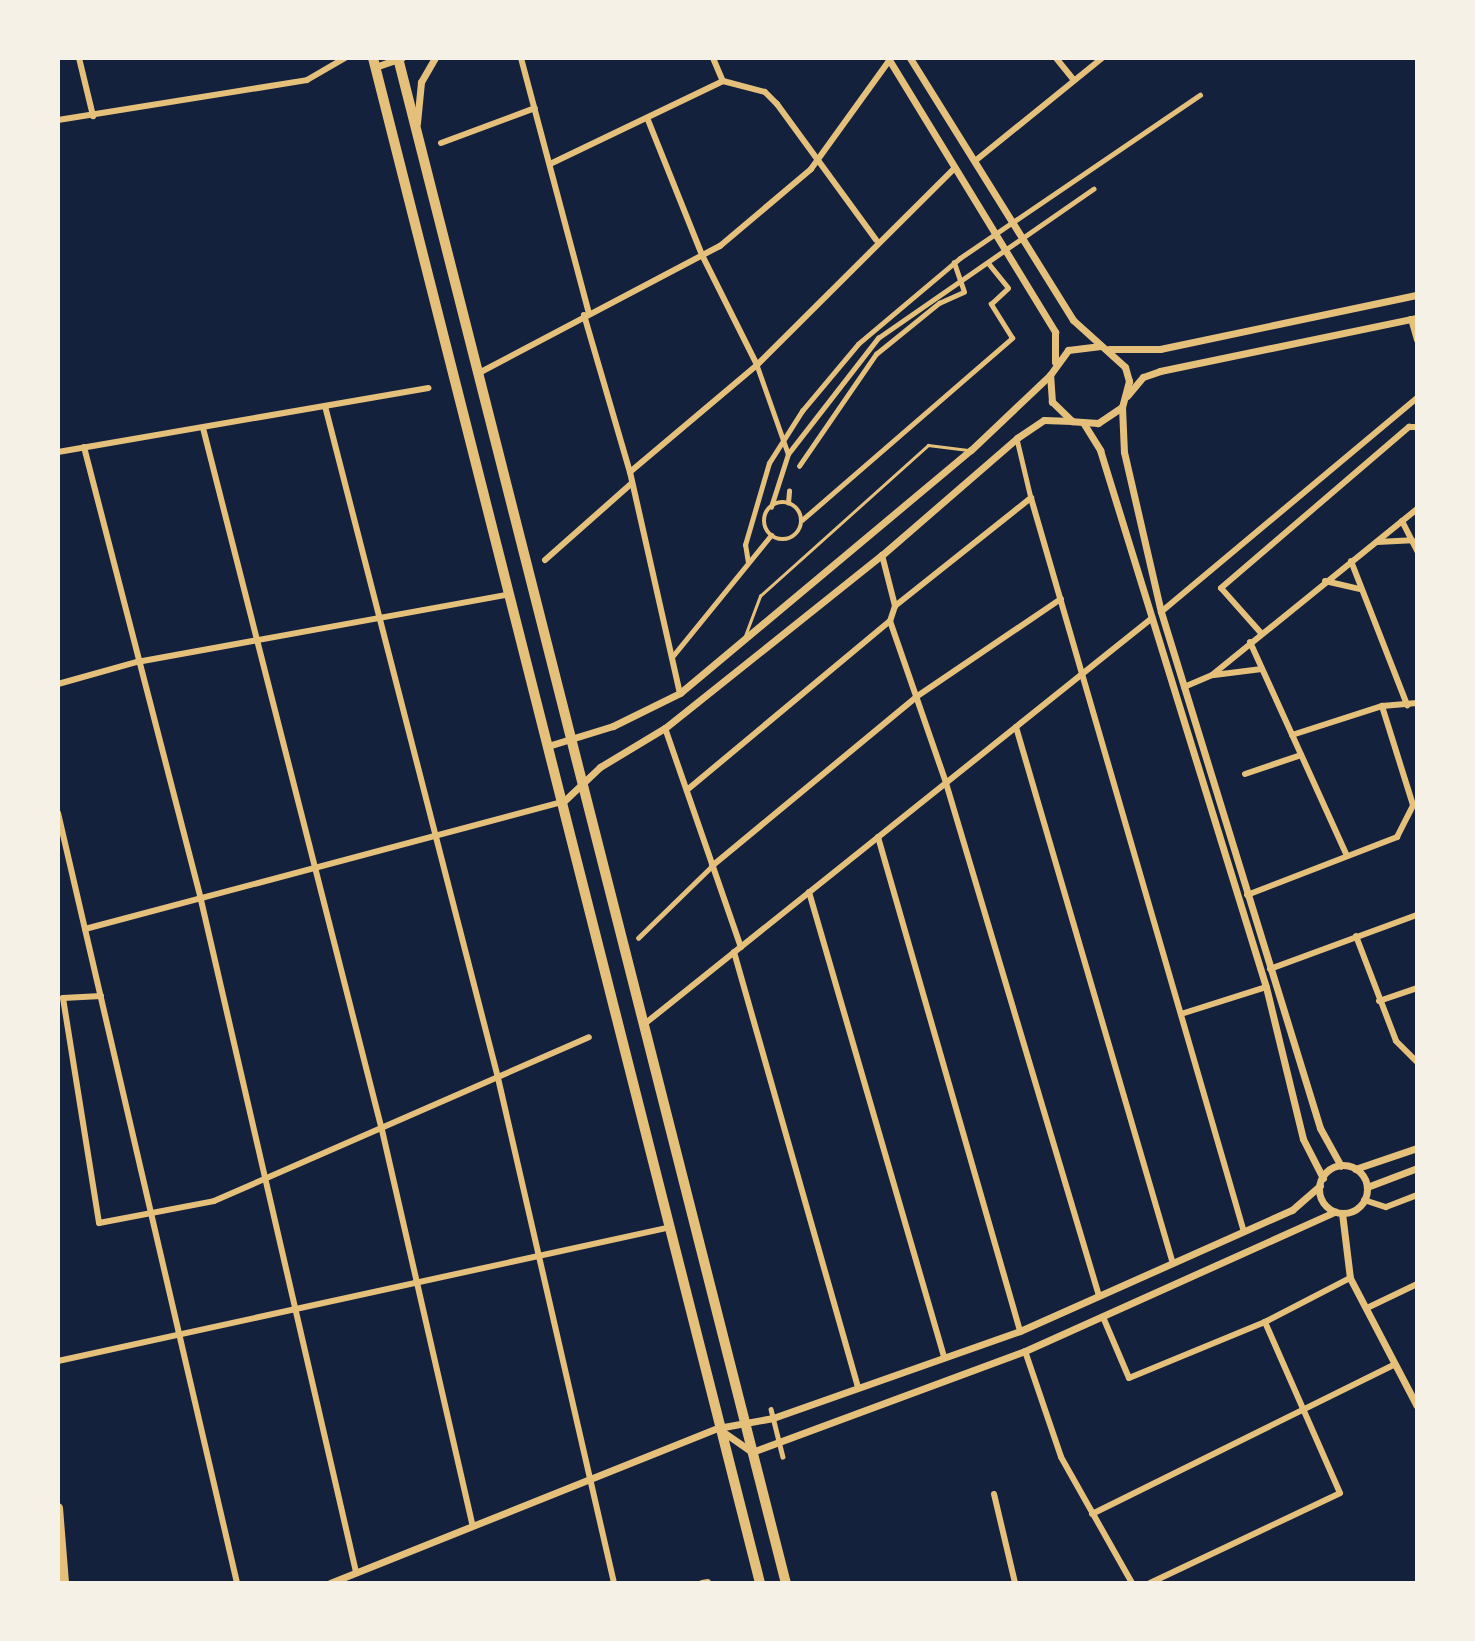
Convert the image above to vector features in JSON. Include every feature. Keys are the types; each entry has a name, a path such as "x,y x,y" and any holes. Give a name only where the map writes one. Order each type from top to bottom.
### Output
{"main road":[{"path":"399,58 477,374 575,739 647,1022 786,1583"},
{"path":"374,63 505,595 563,802 672,1227 718,1428 760,1583"},
{"path":"58,1508 64,1583"}],"street":[{"path":"79,58 93,116"},
{"path":"58,120 307,80 345,58"},
{"path":"374,63 399,58"},
{"path":"416,134 421,82 435,58"},
{"path":"521,58 586,314 630,472 680,693"},
{"path":"713,58 723,81"},
{"path":"910,58 1073,320 1125,367 1127,396"},
{"path":"1056,58 1074,80"},
{"path":"975,161 1102,58"},
{"path":"477,374 586,314 702,256 767,209 816,162 889,59 1004,254 1055,332 1055,363 1049,375 971,450 680,693 575,739 548,746"},
{"path":"550,164 648,120 723,81 765,92 876,240"},
{"path":"748,563 746,545 769,463 783,440 858,344 960,258 1200,95"},
{"path":"441,143 535,108"},
{"path":"648,120 702,256 757,365 788,454"},
{"path":"630,472 757,365 876,240 955,168"},
{"path":"988,263 1008,288 991,304 1012,338 802,520 789,540 771,535 765,524 788,454 878,338 988,263 1025,241 1093,189"},
{"path":"799,466 876,355 939,303 964,292 954,263"},
{"path":"1055,363 1081,345 1160,349 1417,295"},
{"path":"85,929 563,802 584,779 666,727 883,555 1017,438 1044,420 1084,424 1111,418 1143,377 1160,371 1414,319 1417,340"},
{"path":"1049,375 1052,401 1072,421"},
{"path":"58,452 429,388"},
{"path":"1161,612 1417,398"},
{"path":"325,406 375,621 498,1078 614,1583"},
{"path":"1122,407 1124,452 1161,612 1320,1128 1341,1166 1355,1169 1417,1148"},
{"path":"1084,424 1100,450 1266,987 1303,1139 1321,1182 1323,1201 1339,1212 1350,1278 1417,1406"},
{"path":"1261,633 1221,588 1409,428 1417,427"},
{"path":"203,428 255,641 382,1130 473,1526"},
{"path":"1017,438 1031,498 1081,675 1244,1232"},
{"path":"84,447 137,662 201,900 299,1309 356,1572"},
{"path":"545,560 631,484"},
{"path":"789,491 788,503 802,520"},
{"path":"895,606 1031,498"},
{"path":"771,507 788,503"},
{"path":"1212,675 1417,509"},
{"path":"1402,521 1417,551"},
{"path":"671,659 771,535"},
{"path":"1376,542 1412,540"},
{"path":"687,790 890,621 895,606 883,555"},
{"path":"1351,561 1359,589 1407,705"},
{"path":"1325,581 1359,589"},
{"path":"58,684 137,662 375,621 505,595"},
{"path":"638,937 712,866 916,697 1061,599"},
{"path":"647,1022 1151,619"},
{"path":"890,621 946,783 1099,1296"},
{"path":"1250,642 1346,854"},
{"path":"1184,687 1212,675 1262,669"},
{"path":"1292,736 1382,706 1417,703"},
{"path":"1247,895 1346,854 1397,837 1413,806 1382,706"},
{"path":"666,727 738,949 858,1388"},
{"path":"1016,727 1173,1264"},
{"path":"1245,774 1301,755"},
{"path":"58,813 237,1583"},
{"path":"878,837 1020,1331"},
{"path":"809,892 876,1107 944,1358"},
{"path":"1270,969 1417,915"},
{"path":"1356,936 1396,1041 1417,1062"},
{"path":"1181,1014 1266,987"},
{"path":"1379,1001 1417,988"},
{"path":"100,996 63,998 99,1223 153,1217 268,1178 589,1037"},
{"path":"330,1583 718,1428 746,1426 773,1418 1020,1331 1292,1210 1341,1166"},
{"path":"1367,1187 1417,1168"},
{"path":"1355,1169 1367,1187 1364,1200"},
{"path":"718,1428 752,1452 1026,1351 1364,1200 1386,1207 1417,1195"},
{"path":"58,1361 179,1337 672,1227"},
{"path":"1103,1317 1129,1378 1265,1322 1350,1278"},
{"path":"1367,1308 1417,1284"},
{"path":"1150,1583 1340,1493 1265,1322"},
{"path":"1026,1351 1061,1457 1132,1583"},
{"path":"1092,1514 1395,1364"},
{"path":"771,1409 783,1457"},
{"path":"994,1494 1015,1583"}],"lane":[{"path":"743,641 760,596 928,445 971,450"}]}
